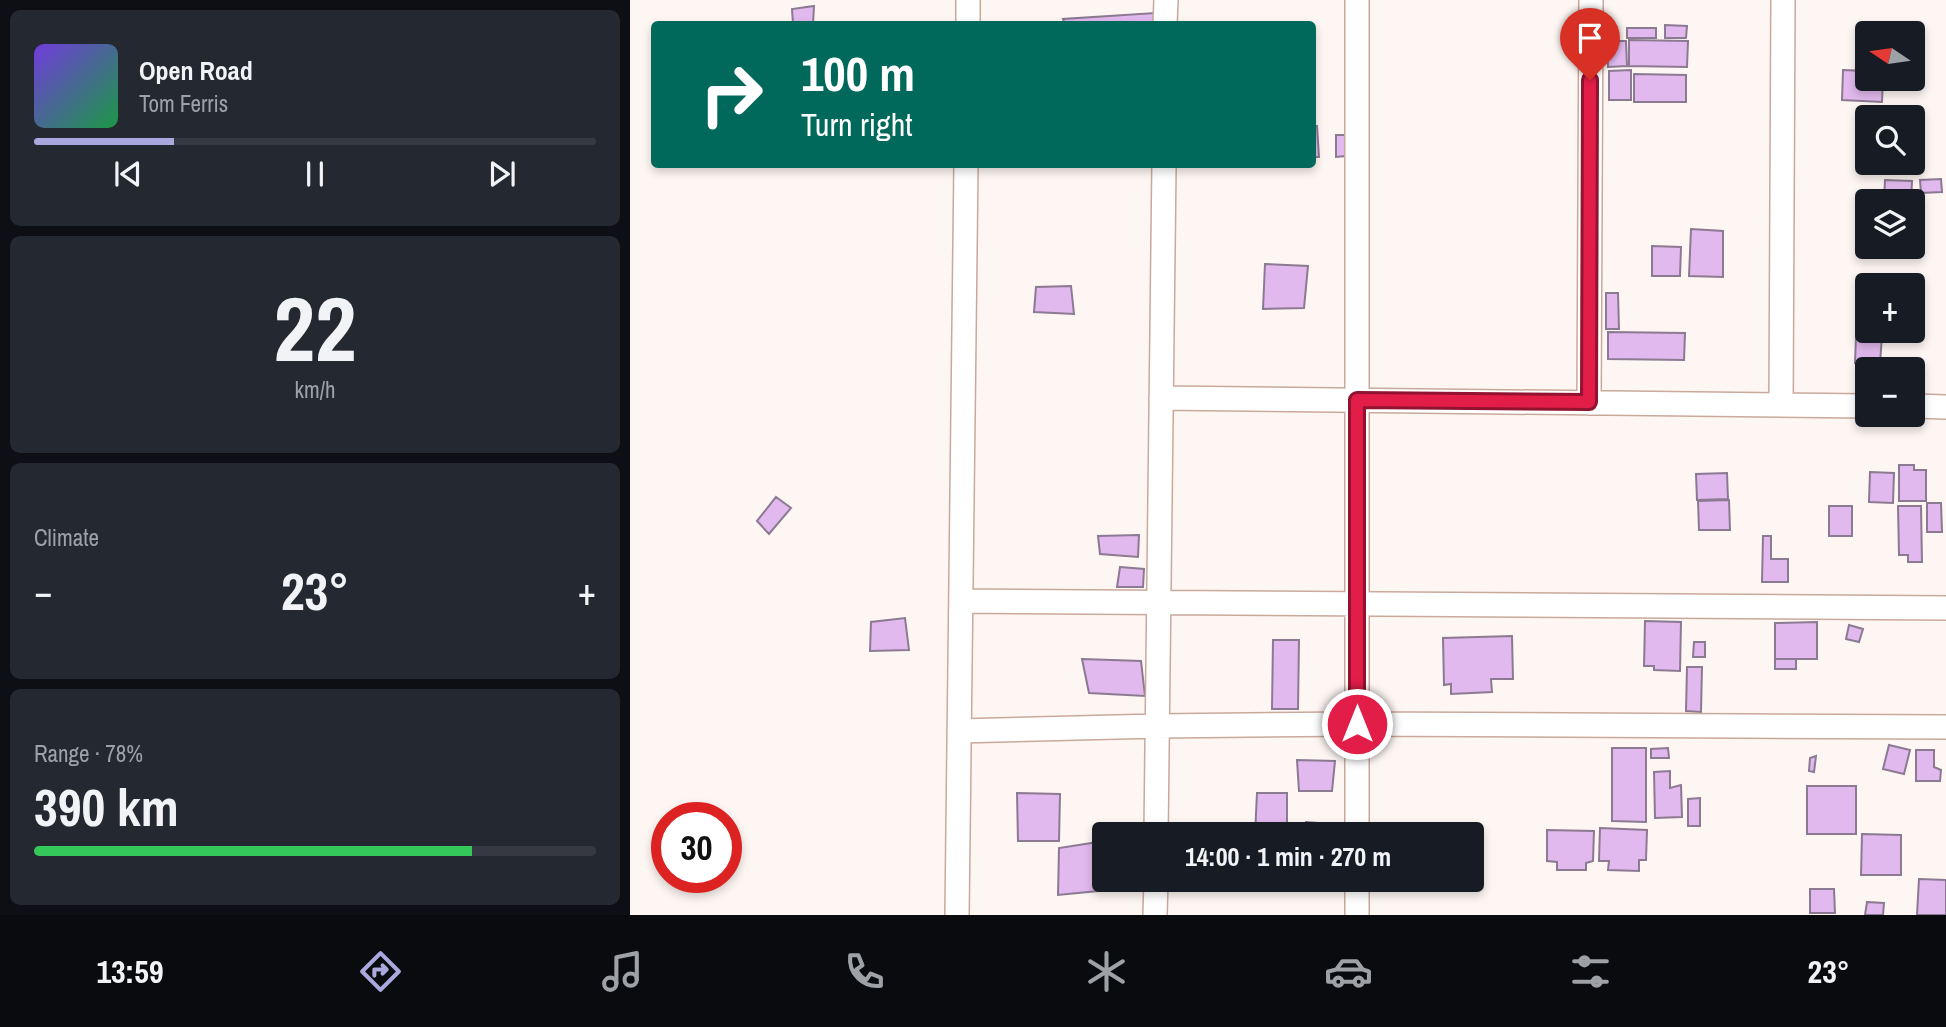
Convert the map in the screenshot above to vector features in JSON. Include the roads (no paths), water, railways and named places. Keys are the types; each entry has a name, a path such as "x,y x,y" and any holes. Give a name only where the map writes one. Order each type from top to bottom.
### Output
{"street":[{"path":"968,0 968,21"},
{"path":"1165,21 1166,0"},
{"path":"1357,0 1357,822"},
{"path":"1589,402 1591,0"},
{"path":"1780,405 1783,0"},
{"path":"957,915 966,168"},
{"path":"1156,822 1164,168"},
{"path":"1161,398 1855,406"},
{"path":"1925,406 1946,407"},
{"path":"961,601 1946,608"},
{"path":"959,732 1357,724 1946,726"},
{"path":"1155,915 1156,892"},
{"path":"1357,892 1357,915"}]}
